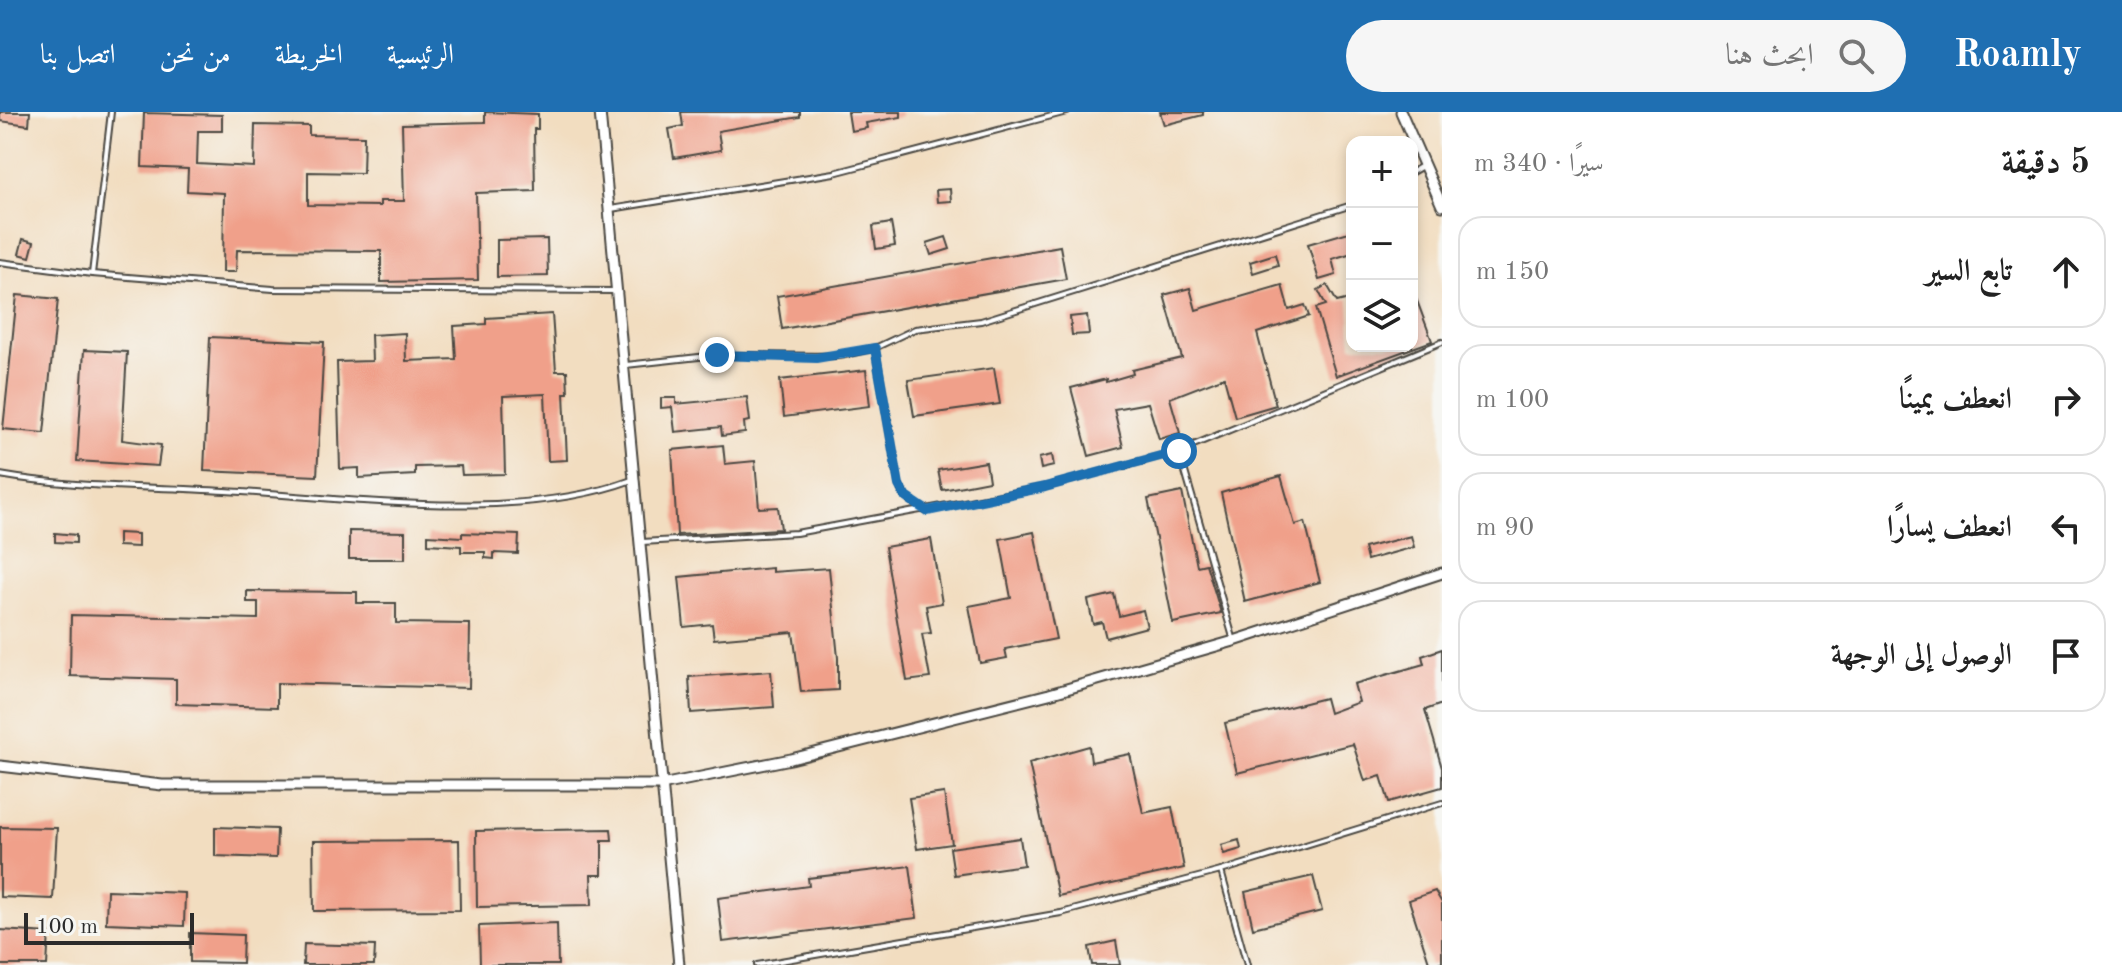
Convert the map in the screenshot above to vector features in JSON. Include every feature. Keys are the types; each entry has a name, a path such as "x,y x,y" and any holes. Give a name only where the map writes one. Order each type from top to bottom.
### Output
{"street":[{"path":"600,112 679,965"},
{"path":"1401,112 1442,206"},
{"path":"0,766 162,785 661,785 851,744 1049,694 1234,641 1442,573"}],"lane":[{"path":"92,274 111,112"},
{"path":"608,209 834,173 1067,112"},
{"path":"1418,168 1424,165"},
{"path":"623,366 717,355 816,358 875,348 915,329 981,321 1346,207"},
{"path":"0,262 92,274 273,289 617,291"},
{"path":"640,542 796,533 1045,487 1179,451 1442,342"},
{"path":"875,348 899,485 905,496 927,511"},
{"path":"1179,451 1234,641"},
{"path":"0,475 446,503 547,499 607,489 634,479"},
{"path":"757,965 1061,913 1221,871 1442,803"},
{"path":"1221,871 1247,965"}],"building":[{"path":"0,112 30,112 29,125 0,121"},
{"path":"485,112 538,114 538,129 534,129 535,191 476,193 478,280 381,282 381,251 237,250 236,272 223,272 224,193 187,191 188,169 142,167 144,113 222,115 222,131 198,131 197,164 254,167 255,125 309,126 309,135 364,136 363,173 308,172 308,205 380,206 380,201 404,201 402,124 485,122"},
{"path":"681,112 800,112 800,117 718,131 721,150 674,158 669,129 683,126"},
{"path":"848,112 901,112 901,117 866,123 867,128 851,131"},
{"path":"1160,112 1203,112 1203,115 1164,125"},
{"path":"950,189 951,201 937,202 936,190"},
{"path":"891,223 895,246 876,249 873,226"},
{"path":"1346,233 1346,255 1332,259 1336,275 1319,280 1308,244"},
{"path":"946,237 950,249 931,255 927,243"},
{"path":"23,239 34,242 30,257 19,254"},
{"path":"547,239 548,276 497,277 497,240"},
{"path":"1060,246 1066,279 782,329 777,296"},
{"path":"1275,254 1278,265 1253,273 1250,262"},
{"path":"1282,285 1289,310 1305,305 1309,316 1257,333 1276,405 1235,417 1224,377 1170,398 1180,433 1159,439 1148,403 1114,409 1123,447 1089,456 1071,388 1106,379 1106,382 1133,374 1132,370 1182,358 1164,295 1190,288 1196,310"},
{"path":"1327,285 1337,302 1346,300 1346,352 1402,352 1336,376 1316,308 1326,305 1318,290"},
{"path":"17,295 58,299 44,433 3,429"},
{"path":"1418,303 1432,341 1418,346"},
{"path":"552,314 556,371 567,371 568,393 564,393 567,460 548,461 545,394 503,396 505,474 462,475 461,466 415,467 415,475 359,478 359,468 340,469 337,362 372,361 371,335 405,333 406,361 456,359 454,326 486,324 486,318"},
{"path":"1087,315 1089,334 1072,335 1070,317"},
{"path":"210,337 324,342 317,476 204,471"},
{"path":"84,350 127,352 122,440 161,445 158,466 77,461"},
{"path":"994,368 1000,404 914,416 908,380"},
{"path":"866,370 870,406 784,417 780,380"},
{"path":"747,397 750,421 744,422 745,433 722,436 721,427 675,432 672,407 661,408 661,398 676,398 676,404"},
{"path":"723,445 725,464 755,461 759,508 778,507 781,529 677,535 672,450"},
{"path":"1052,455 1054,466 1041,469 1039,458"},
{"path":"986,462 989,481 942,490 938,470"},
{"path":"1281,476 1295,525 1305,522 1320,582 1245,602 1221,493"},
{"path":"1182,492 1197,566 1206,564 1221,613 1173,623 1148,499"},
{"path":"349,531 405,532 405,559 349,559"},
{"path":"1034,532 1056,639 1005,649 1007,658 980,663 969,606 1011,598 1000,539"},
{"path":"55,533 76,535 76,543 55,542"},
{"path":"118,533 138,534 138,547 118,546"},
{"path":"462,533 519,535 518,554 494,553 494,559 485,558 485,552 461,552 461,546 428,544 428,535 462,537"},
{"path":"1411,536 1414,547 1367,560 1364,548"},
{"path":"931,539 942,603 926,606 931,633 922,634 930,678 907,681 885,547"},
{"path":"772,568 772,572 829,568 838,690 801,692 793,632 714,639 712,624 684,627 679,577"},
{"path":"247,591 357,592 357,603 396,603 396,623 470,624 469,688 277,683 277,707 176,704 176,679 70,676 71,615 258,619 258,602 247,602"},
{"path":"1114,594 1119,616 1143,610 1147,627 1106,638 1102,622 1093,624 1088,600"},
{"path":"1442,649 1442,704 1425,710 1442,768 1442,787 1389,802 1381,776 1365,781 1353,744 1237,773 1225,723 1325,698 1329,713 1359,702 1354,684 1424,664 1422,656"},
{"path":"771,671 774,707 691,713 689,677"},
{"path":"1089,746 1091,762 1130,754 1143,813 1172,807 1184,868 1058,896 1029,763"},
{"path":"944,793 952,844 917,849 909,798"},
{"path":"0,827 57,828 53,899 0,897"},
{"path":"215,827 277,829 276,858 215,856"},
{"path":"611,829 612,840 602,840 602,875 591,875 592,905 477,907 476,831"},
{"path":"1020,838 1024,865 954,875 950,848"},
{"path":"459,840 460,910 314,911 313,841"},
{"path":"1239,840 1241,849 1224,854 1221,845"},
{"path":"910,866 917,918 723,942 718,898 809,886 808,878"},
{"path":"1313,876 1322,911 1253,928 1245,892"},
{"path":"107,890 185,893 184,926 106,923"},
{"path":"1435,891 1442,903 1442,962 1430,965 1409,900"},
{"path":"557,923 558,965 480,965 479,926"},
{"path":"0,930 49,933 47,965 0,965"},
{"path":"190,933 243,935 242,963 190,962"},
{"path":"1116,941 1120,965 1092,965 1089,947"},
{"path":"304,944 375,946 374,965 303,965"}],"route":[{"path":"717,355 816,358 875,348 899,485 905,496 927,511 1045,487 1179,451"}]}
